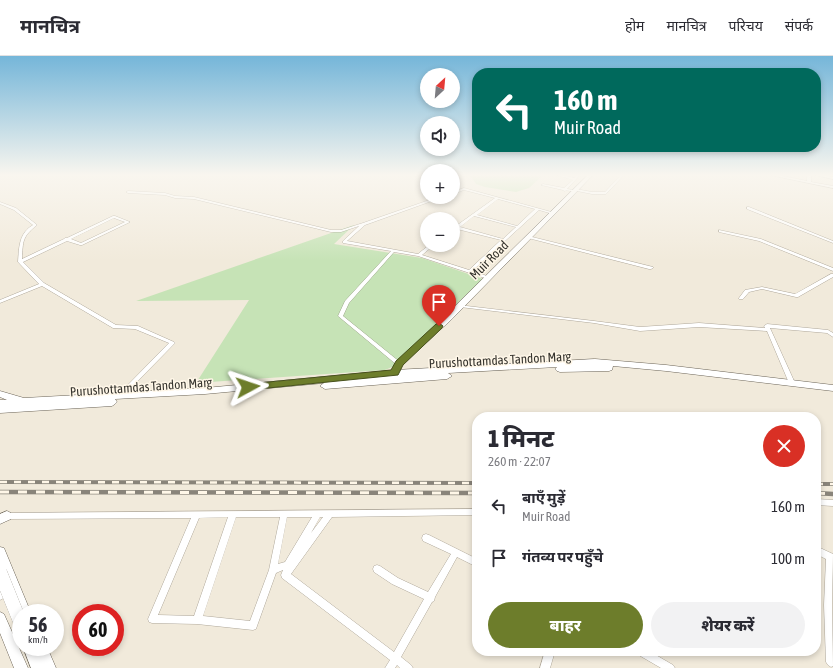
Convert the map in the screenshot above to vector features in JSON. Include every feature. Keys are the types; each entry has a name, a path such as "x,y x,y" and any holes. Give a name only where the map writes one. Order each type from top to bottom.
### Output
{"main road":[{"name":"Muir Road","path":"393,377 399,364 460,306 562,204"},
{"path":"0,404 25,401 205,391 595,362 645,366 833,388"},
{"name":"Purushottamdas Tandon Marg","path":"0,410 260,392 393,377 609,368 646,371 833,394"},
{"path":"0,394 25,401"},
{"path":"0,552 21,604"},
{"path":"0,572 13,604"},
{"path":"0,618 20,668"},
{"path":"34,656 39,668"},
{"path":"44,656 49,668"}],"street":[{"path":"1,204 15,209 35,225 30,227 22,237 20,262 42,284 116,327 136,327 172,343 121,395"},
{"path":"217,204 331,231 341,231 421,204"},
{"path":"460,224 490,204"},
{"path":"515,204 553,213"},
{"path":"748,208 833,242"},
{"path":"469,272 538,209"},
{"path":"474,215 518,227"},
{"path":"20,262 66,239 114,217 128,222 81,244 66,239"},
{"path":"364,224 344,242 418,255 488,278"},
{"path":"460,229 504,240"},
{"path":"720,231 760,240 833,270"},
{"path":"529,237 651,268"},
{"path":"393,251 347,302 340,316 399,364"},
{"path":"418,255 422,252"},
{"path":"741,298 747,291 762,288 796,296 833,275"},
{"path":"0,302 42,284"},
{"path":"460,306 640,329 699,325 768,330"},
{"path":"792,383 767,326 828,332 833,335"},
{"path":"821,502 833,503"},
{"path":"3,518 472,512"},
{"path":"330,513 285,575 408,668"},
{"path":"196,620 233,514"},
{"path":"196,515 152,619 196,620 253,626 273,570 284,514"},
{"path":"273,570 288,565 318,514"},
{"path":"426,538 472,560"},
{"path":"390,668 456,552"},
{"path":"821,552 831,557 828,604 831,662"},
{"path":"376,569 395,581 431,598"},
{"path":"0,596 13,587"},
{"path":"545,668 549,656"},
{"path":"649,656 670,668"}],"green space":[{"path":"354,225 334,244 422,258 483,279 399,364 385,370 196,383 249,300 136,301"}],"railway":[{"path":"0,482 472,483"},
{"path":"821,484 833,484"},
{"path":"0,492 472,493"},
{"path":"821,493 833,494"}],"route":[{"path":"248,387 395,373 399,364 439,326"}]}
